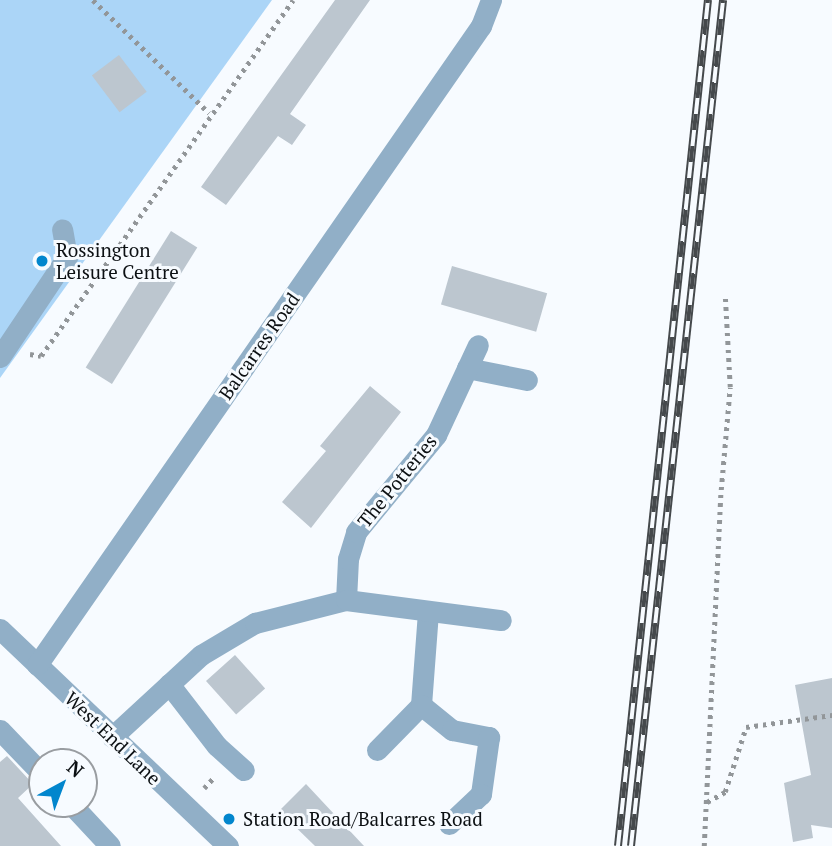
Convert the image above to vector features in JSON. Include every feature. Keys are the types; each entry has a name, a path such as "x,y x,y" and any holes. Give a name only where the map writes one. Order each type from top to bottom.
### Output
{"street":[{"name":"Balcarres Road","path":"37,665 481,26 491,0"},
{"path":"3,353 67,257 62,229"},
{"name":"The Potteries","path":"346,600 348,559 356,531 436,435 478,345"},
{"path":"467,368 527,380"},
{"path":"111,737 201,655 255,623 346,600 501,620"},
{"path":"377,750 421,705 428,611"},
{"name":"West End Lane","path":"0,629 228,846"},
{"path":"169,684 217,746 244,770"},
{"path":"421,705 452,730 489,737 481,794 449,824"},
{"path":"0,730 28,759"},
{"path":"84,818 110,846"}],"path":[{"path":"93,0 209,113"},
{"path":"3,353 41,356 209,113 293,0"},
{"path":"704,846 721,491 730,387 725,296"},
{"path":"706,802 725,792 746,727 832,715"}],"shaded area":[{"path":"0,0 272,0 0,378"}],"building":[{"path":"335,0 370,0 290,114 306,125 292,145 278,136 226,205 201,187"},
{"path":"119,55 147,92 120,112 92,75"},
{"path":"171,231 197,247 112,384 86,368"},
{"path":"452,266 547,293 536,332 441,304"},
{"path":"370,386 401,412 311,528 282,502 326,451 320,446"},
{"path":"235,655 265,688 236,715 206,681"},
{"path":"832,678 832,828 811,825 813,838 793,842 784,783 811,775 795,685"},
{"path":"7,756 28,779 28,789 18,798 28,809 28,818 36,818 61,846 0,846 0,762"},
{"path":"306,784 364,846 315,846 279,811"}],"railway":[{"path":"618,846 708,0"},
{"path":"631,846 723,0"}],"place":[{"name":"Rossington Leisure Centre","path":"42,261"},
{"name":"Station Road/Balcarres Road","path":"229,819"}]}
